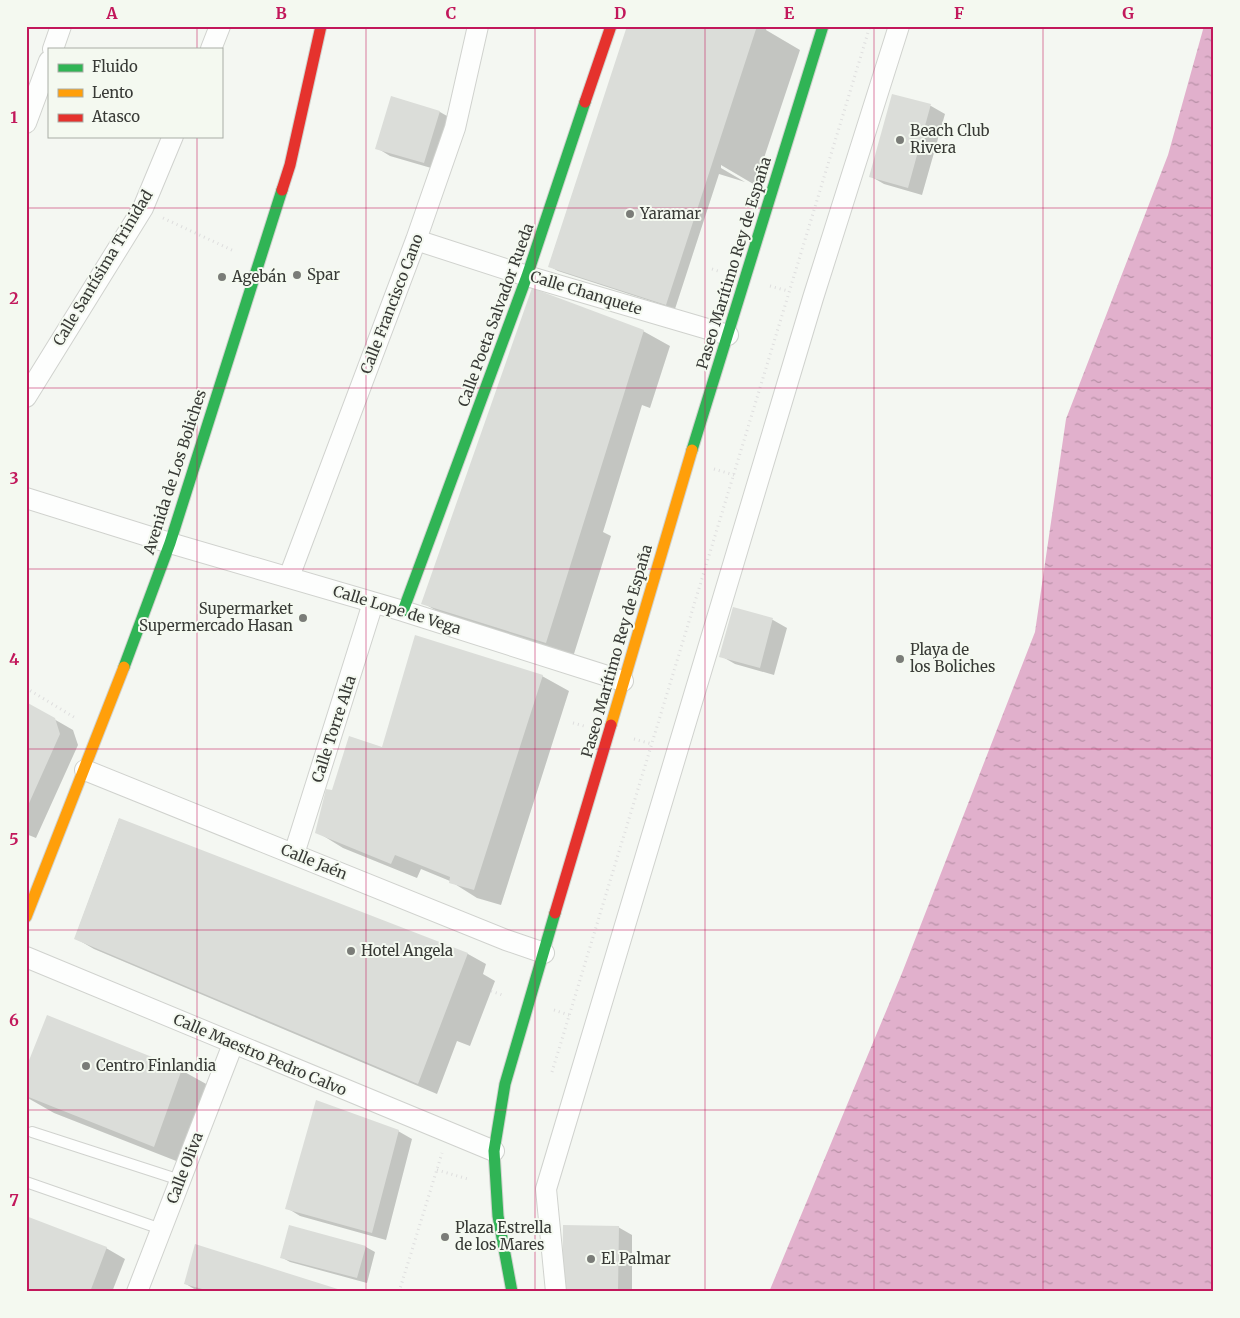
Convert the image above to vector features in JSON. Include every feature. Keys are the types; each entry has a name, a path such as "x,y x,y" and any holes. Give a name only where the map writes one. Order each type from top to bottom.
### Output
{"street":[{"path":"53,48 61,26"},
{"path":"211,48 220,26"},
{"name":"Avenida de Los Boliches","path":"26,917 50,853 100,733 170,543 290,165 321,26"},
{"name":"Calle Francisco Cano","path":"289,577 416,240 455,128 478,26"},
{"name":"Calle Poeta Salvador Rueda","path":"403,611 527,276 611,26"},
{"name":"Paseo Marítimo Rey de España","path":"512,1292 498,1216 494,1151 505,1084 622,681 823,26"},
{"path":"556,1292 546,1189 813,298 899,26"},
{"path":"26,123 48,64"},
{"name":"Calle Santísima Trinidad","path":"26,397 143,208 172,138"},
{"name":"Calle Chanquete","path":"416,240 527,276 728,335"},
{"name":"Calle Lope de Vega","path":"26,498 170,543 403,611 622,681"},
{"name":"Calle Torre Alta","path":"294,854 374,603"},
{"name":"Calle Jaén","path":"85,770 506,940 544,952"},
{"name":"Calle Maestro Pedro Calvo","path":"26,957 449,1134 494,1151"},
{"name":"Calle Oliva","path":"137,1292 233,1044"}],"lane":[{"path":"32,1132 180,1180"},
{"path":"26,1182 161,1229"}],"path":[{"path":"552,1072 870,26"},
{"path":"143,208 258,262"},
{"path":"782,289 793,292"},
{"path":"26,688 100,733"},
{"path":"398,1292 449,1134"}],"water":[{"path":"1204,26 1214,26 1214,1292 769,1292 902,973 1035,632 1066,419 1168,155"}],"building":[{"name":"Yaramar","path":"627,26 757,26 666,305 548,267"},
{"name":"Beach Club Rivera","path":"892,94 931,104 908,188 869,177"},
{"path":"391,96 440,111 424,163 375,149"},
{"path":"532,288 644,330 546,643 421,604"},
{"path":"733,607 773,618 760,668 719,657"},
{"path":"415,635 543,675 474,890 449,883 450,877 395,855 391,864 315,833 326,789 332,790 349,736 382,747"},
{"path":"26,702 55,718 60,734 26,810"},
{"path":"119,818 468,953 418,1084 74,939"},
{"path":"47,1015 182,1069 154,1147 26,1096 26,1068"},
{"path":"316,1100 399,1130 372,1233 285,1209"},
{"path":"26,1216 107,1247 90,1292 26,1292"},
{"path":"289,1225 366,1246 357,1278 280,1258"},
{"name":"El Palmar","path":"563,1225 619,1226 618,1292 562,1292"},
{"path":"195,1244 344,1292 213,1292 184,1284"}],"traffic: fast":[{"path":"692,450 823,26"},
{"path":"403,611 527,276 585,102"},
{"path":"124,667 170,543 282,190"},
{"path":"512,1292 498,1216 494,1151 505,1084 555,913"}],"traffic: slow":[{"path":"611,725 692,450"},
{"path":"26,917 124,667"}],"traffic: jam":[{"path":"282,190 290,165 321,26"},
{"path":"585,102 611,26"},
{"path":"555,913 611,725"}],"place":[{"name":"Beach Club Rivera","path":"900,140"},
{"name":"Yaramar","path":"630,214"},
{"name":"Spar","path":"297,275"},
{"name":"Agebán","path":"222,277"},
{"name":"Supermarket Supermercado Hasan","path":"303,618"},
{"name":"Playa de los Boliches","path":"900,659"},
{"name":"Hotel Angela","path":"351,951"},
{"name":"Centro Finlandia","path":"86,1066"},
{"name":"Plaza Estrella de los Mares","path":"445,1237"},
{"name":"El Palmar","path":"591,1259"}]}
